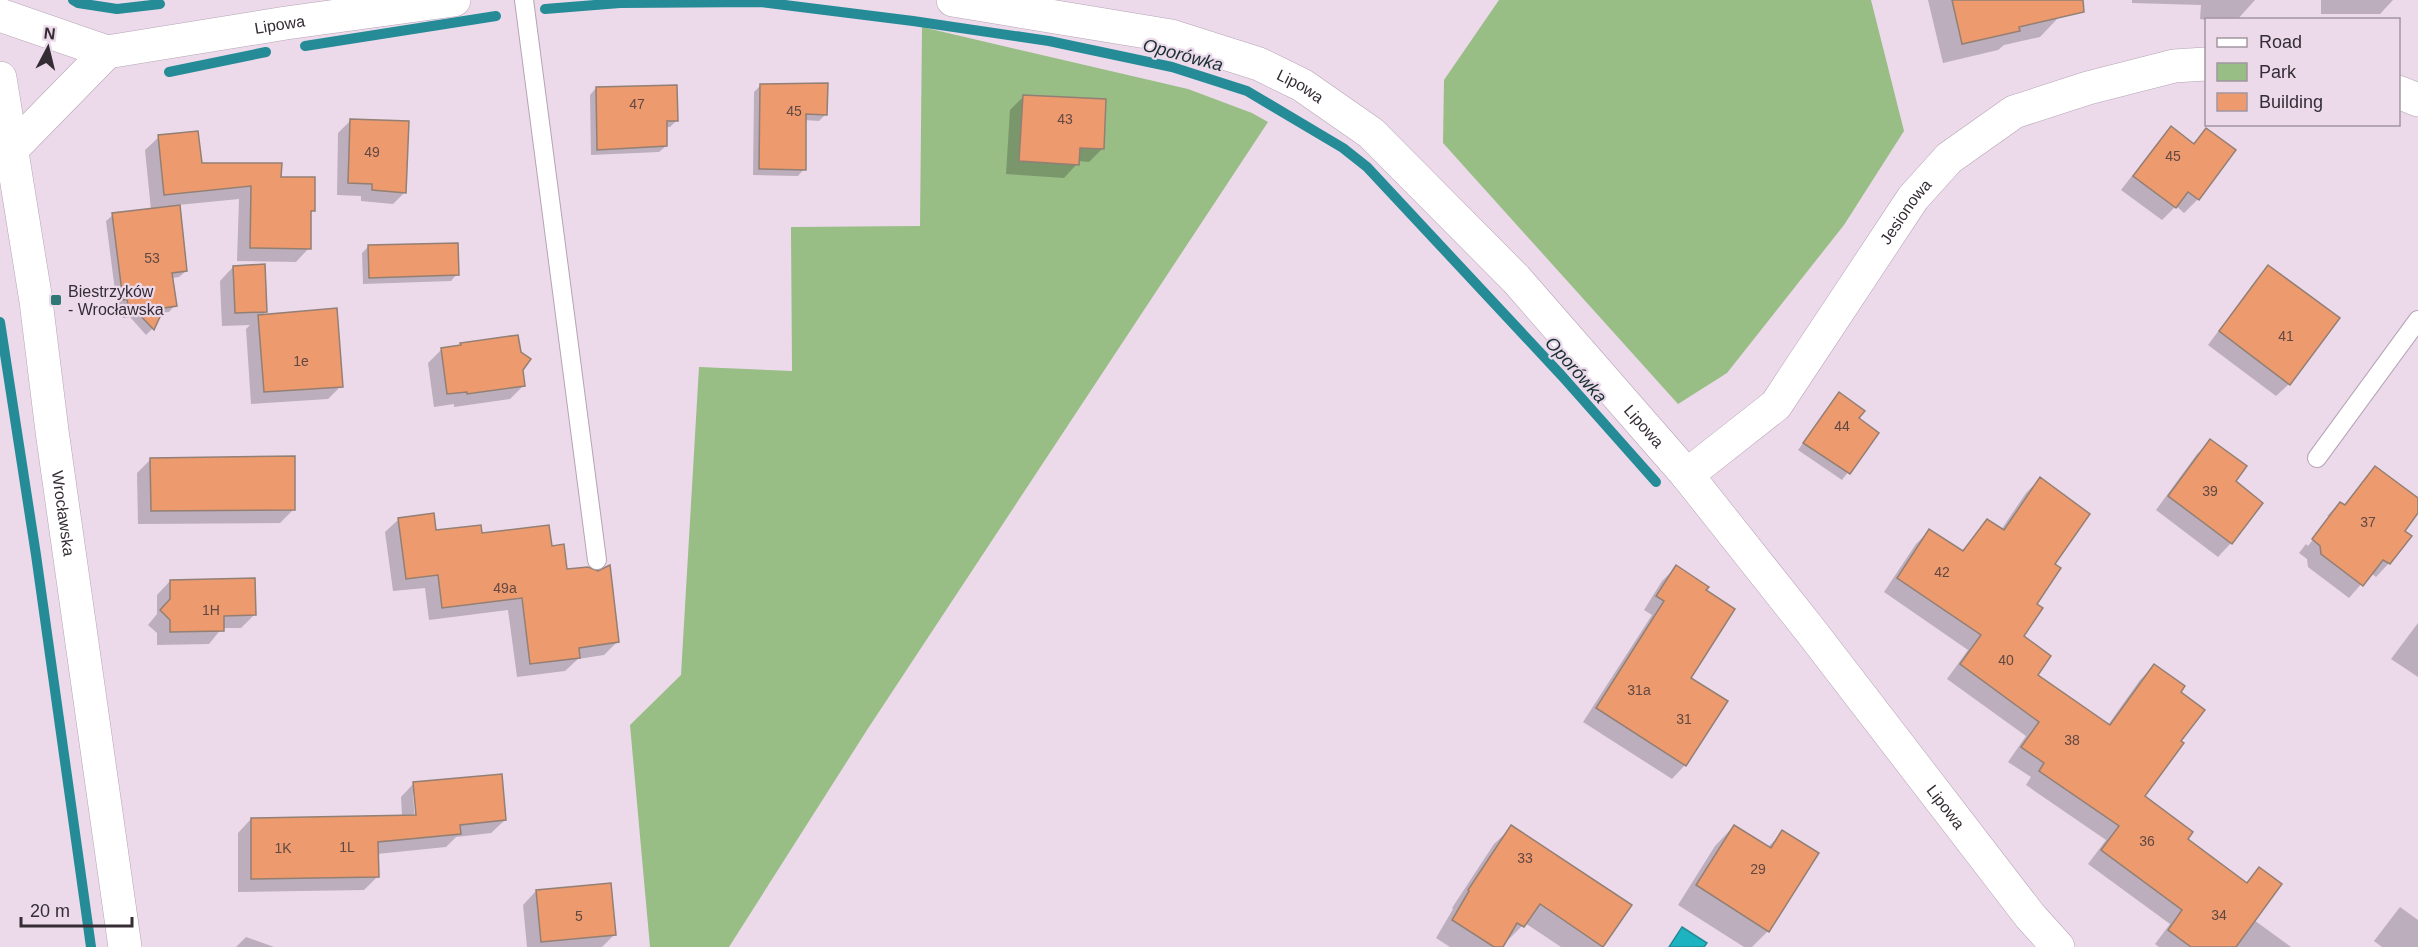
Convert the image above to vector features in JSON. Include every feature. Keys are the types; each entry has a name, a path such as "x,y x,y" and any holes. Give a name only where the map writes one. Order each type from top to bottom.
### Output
{"street":[{"name":"Lipowa","path":"0,15 107,52 286,23 454,0"},
{"name":"Lipowa","path":"953,0 1171,36 1259,64 1302,85 1371,133 1516,279 1687,475 2031,916 2058,947"},
{"path":"13,148 107,52"},
{"name":"Jesionowa","path":"1687,475 1776,405 1912,198 1949,158 2014,112 2088,88 2174,66 2205,64"},
{"name":"Wrocławska","path":"0,78 13,148 125,947"},
{"path":"2400,93 2418,100"}],"lane":[{"path":"524,0 597,560"},
{"path":"2317,458 2418,320"}],"green space":[{"path":"1499,0 1871,0 1904,131 1844,225 1727,373 1678,404 1443,143 1444,80"},
{"path":"922,27 1188,89 1252,113 1268,122 867,730 729,947 650,947 630,725 681,675 699,367 792,371 791,227 920,226"}],"water":[{"path":"1682,927 1707,943 1704,947 1669,947"}],"building":[{"path":"1952,0 2083,0 2084,12 2019,27 2020,31 1962,44"},
{"path":"828,83 827,115 806,114 806,170 759,169 760,84"},
{"path":"677,85 678,121 667,121 667,146 597,150 596,87"},
{"path":"1023,95 1106,99 1104,149 1080,148 1079,165 1019,161"},
{"path":"350,119 409,121 406,193 372,190 372,184 348,183"},
{"path":"2171,126 2194,144 2206,128 2236,150 2199,200 2188,192 2176,208 2133,176"},
{"path":"198,131 202,163 282,163 281,177 315,177 315,211 311,211 311,249 250,248 251,186 164,195 158,135"},
{"path":"180,205 187,271 172,273 177,306 164,308 154,330 136,311 129,312 127,299 123,300 112,213"},
{"path":"458,243 459,275 369,278 368,245"},
{"path":"265,264 267,312 235,313 233,266"},
{"path":"2268,265 2340,318 2290,385 2219,331"},
{"path":"337,308 343,387 264,392 258,315"},
{"path":"518,335 521,352 531,359 523,370 525,386 467,394 467,392 447,394 441,348"},
{"path":"1839,392 1865,411 1859,418 1879,433 1850,474 1803,443"},
{"path":"2210,439 2247,466 2236,481 2263,503 2232,544 2168,496"},
{"path":"295,456 295,510 151,511 150,458"},
{"path":"2375,466 2418,498 2418,513 2405,531 2412,536 2390,564 2383,560 2363,586 2321,554 2320,546 2312,539 2340,502 2345,505"},
{"path":"2040,477 2090,514 2055,564 2061,568 2037,604 2043,608 2024,636 2051,656 2038,675 2110,725 2154,664 2185,686 2181,692 2205,710 2181,741 2184,743 2145,796 2193,832 2188,839 2247,883 2259,867 2282,884 2236,947 2191,947 2168,930 2182,910 2101,850 2119,826 2039,771 2044,763 2021,747 2039,722 1960,664 1981,635 1897,578 1929,529 1963,551 1987,519 2004,530"},
{"path":"434,513 436,530 481,525 482,533 549,525 552,546 564,544 567,569 588,567 598,571 610,565 619,642 579,648 580,658 530,664 522,598 442,608 438,575 406,579 398,518"},
{"path":"1676,565 1709,587 1706,590 1735,609 1691,678 1728,701 1686,766 1596,708 1664,601 1656,596"},
{"path":"255,578 256,615 224,616 224,631 170,632 170,620 160,610 170,599 170,580"},
{"path":"502,774 506,820 460,825 461,834 378,842 379,877 251,879 251,818 416,815 413,782"},
{"path":"1511,825 1632,905 1603,947 1540,904 1524,927 1517,923 1503,947 1494,947 1452,920 1468,890"},
{"path":"1734,825 1771,848 1782,830 1819,853 1769,932 1696,885"},
{"path":"611,883 616,935 541,942 536,890"}],"waterway":[{"name":"Oporówka","path":"73,0 78,3 117,9 160,4"},
{"name":"Oporówka","path":"545,9 620,3 761,2 1049,41 1172,67 1247,91 1343,148 1367,167 1562,376 1656,482"},
{"name":"Oporówka","path":"305,46 496,16"},
{"name":"Oporówka","path":"169,72 266,52"},
{"path":"0,322 36,555 91,947"}],"place":[{"name":"Biestrzyków - Wrocławska","path":"56,300"}]}
